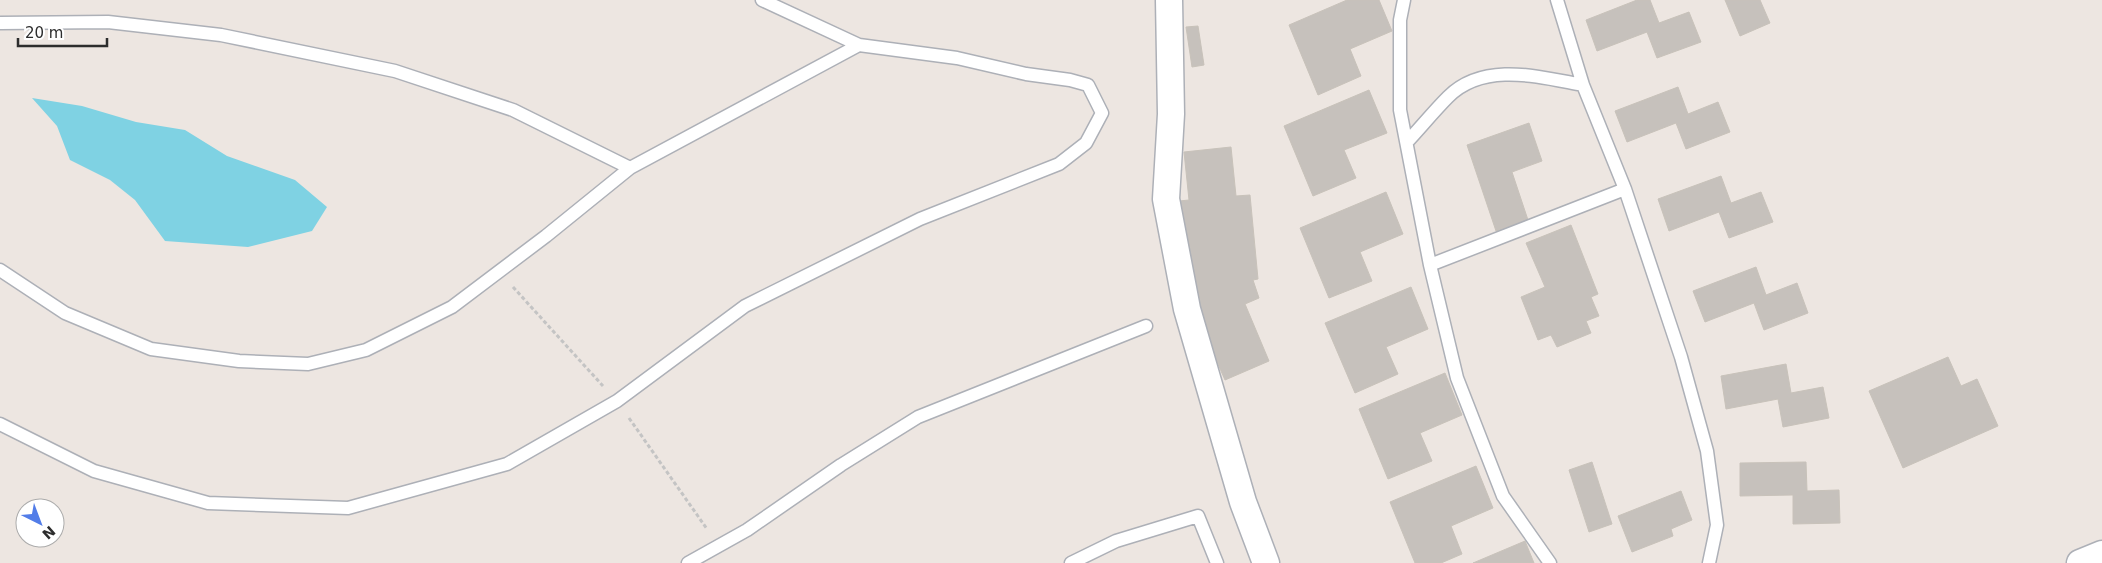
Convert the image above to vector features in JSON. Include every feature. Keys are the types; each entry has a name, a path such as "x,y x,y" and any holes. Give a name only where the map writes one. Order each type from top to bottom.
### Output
{"street":[{"path":"1169,0 1171,114 1166,199 1187,309 1242,502 1266,563"},
{"path":"2080,563 2102,554"}],"lane":[{"path":"0,424 94,472 208,503 348,508 507,464 617,401 745,306 920,219 1059,164 1086,143 1102,112 1088,85 1070,80 1026,74 957,58 859,46 762,0"},
{"path":"1404,0 1400,20 1400,110 1408,142 1430,265 1457,378 1503,496 1550,563"},
{"path":"1557,0 1583,85 1626,189 1680,356 1707,451 1717,526 1709,563"},
{"path":"0,23 108,22 221,35 395,71 513,110 630,168"},
{"path":"0,270 65,313 150,349 239,362 308,364 366,350 452,307 546,236 630,168 859,46"},
{"path":"1408,142 1449,95 1469,82 1494,74 1531,76 1583,85"},
{"path":"1430,265 1626,189"},
{"path":"688,563 747,530 841,464 918,417 1146,326"},
{"path":"1071,563 1116,541 1198,516 1217,563"}],"water":[{"path":"32,98 82,106 136,122 185,130 227,156 295,180 327,207 312,231 248,247 165,241 135,200 110,180 70,160 57,126"}],"building":[{"path":"1347,0 1379,0 1392,31 1350,49 1361,76 1318,95 1289,25"},
{"path":"1637,0 1650,0 1659,23 1689,12 1701,42 1657,58 1647,32 1597,51 1586,20"},
{"path":"1725,0 1760,0 1770,23 1740,36"},
{"path":"1198,26 1204,65 1192,67 1186,27"},
{"path":"1678,87 1688,114 1718,102 1730,132 1686,149 1676,123 1627,142 1615,111"},
{"path":"1369,90 1387,133 1344,150 1356,178 1313,196 1284,126"},
{"path":"1529,123 1542,161 1512,172 1528,220 1496,231 1467,145"},
{"path":"1231,147 1236,196 1250,195 1258,279 1253,280 1259,298 1245,304 1269,361 1225,380 1191,303 1179,201 1189,200 1184,152"},
{"path":"1721,176 1731,203 1761,192 1773,222 1729,238 1719,212 1669,231 1658,199"},
{"path":"1386,192 1403,234 1360,252 1372,281 1329,298 1300,228"},
{"path":"1571,225 1598,294 1591,297 1599,316 1586,321 1591,333 1557,347 1551,335 1538,340 1521,297 1545,287 1526,243"},
{"path":"1756,267 1766,295 1797,283 1808,313 1764,330 1754,303 1705,322 1693,291"},
{"path":"1411,287 1428,329 1386,347 1398,374 1355,393 1325,323"},
{"path":"1948,357 1961,386 1977,379 1998,426 1903,468 1869,391"},
{"path":"1786,364 1791,393 1823,387 1829,418 1783,427 1778,399 1726,409 1721,376"},
{"path":"1445,373 1462,415 1420,433 1432,461 1388,479 1359,409"},
{"path":"1592,462 1612,524 1589,532 1569,470"},
{"path":"1806,462 1807,491 1839,490 1840,523 1793,524 1793,495 1740,496 1740,463"},
{"path":"1476,466 1493,508 1451,526 1462,554 1441,563 1415,563 1390,502"},
{"path":"1681,491 1692,520 1671,529 1673,536 1632,552 1618,516"},
{"path":"1525,541 1534,563 1473,563"}]}
